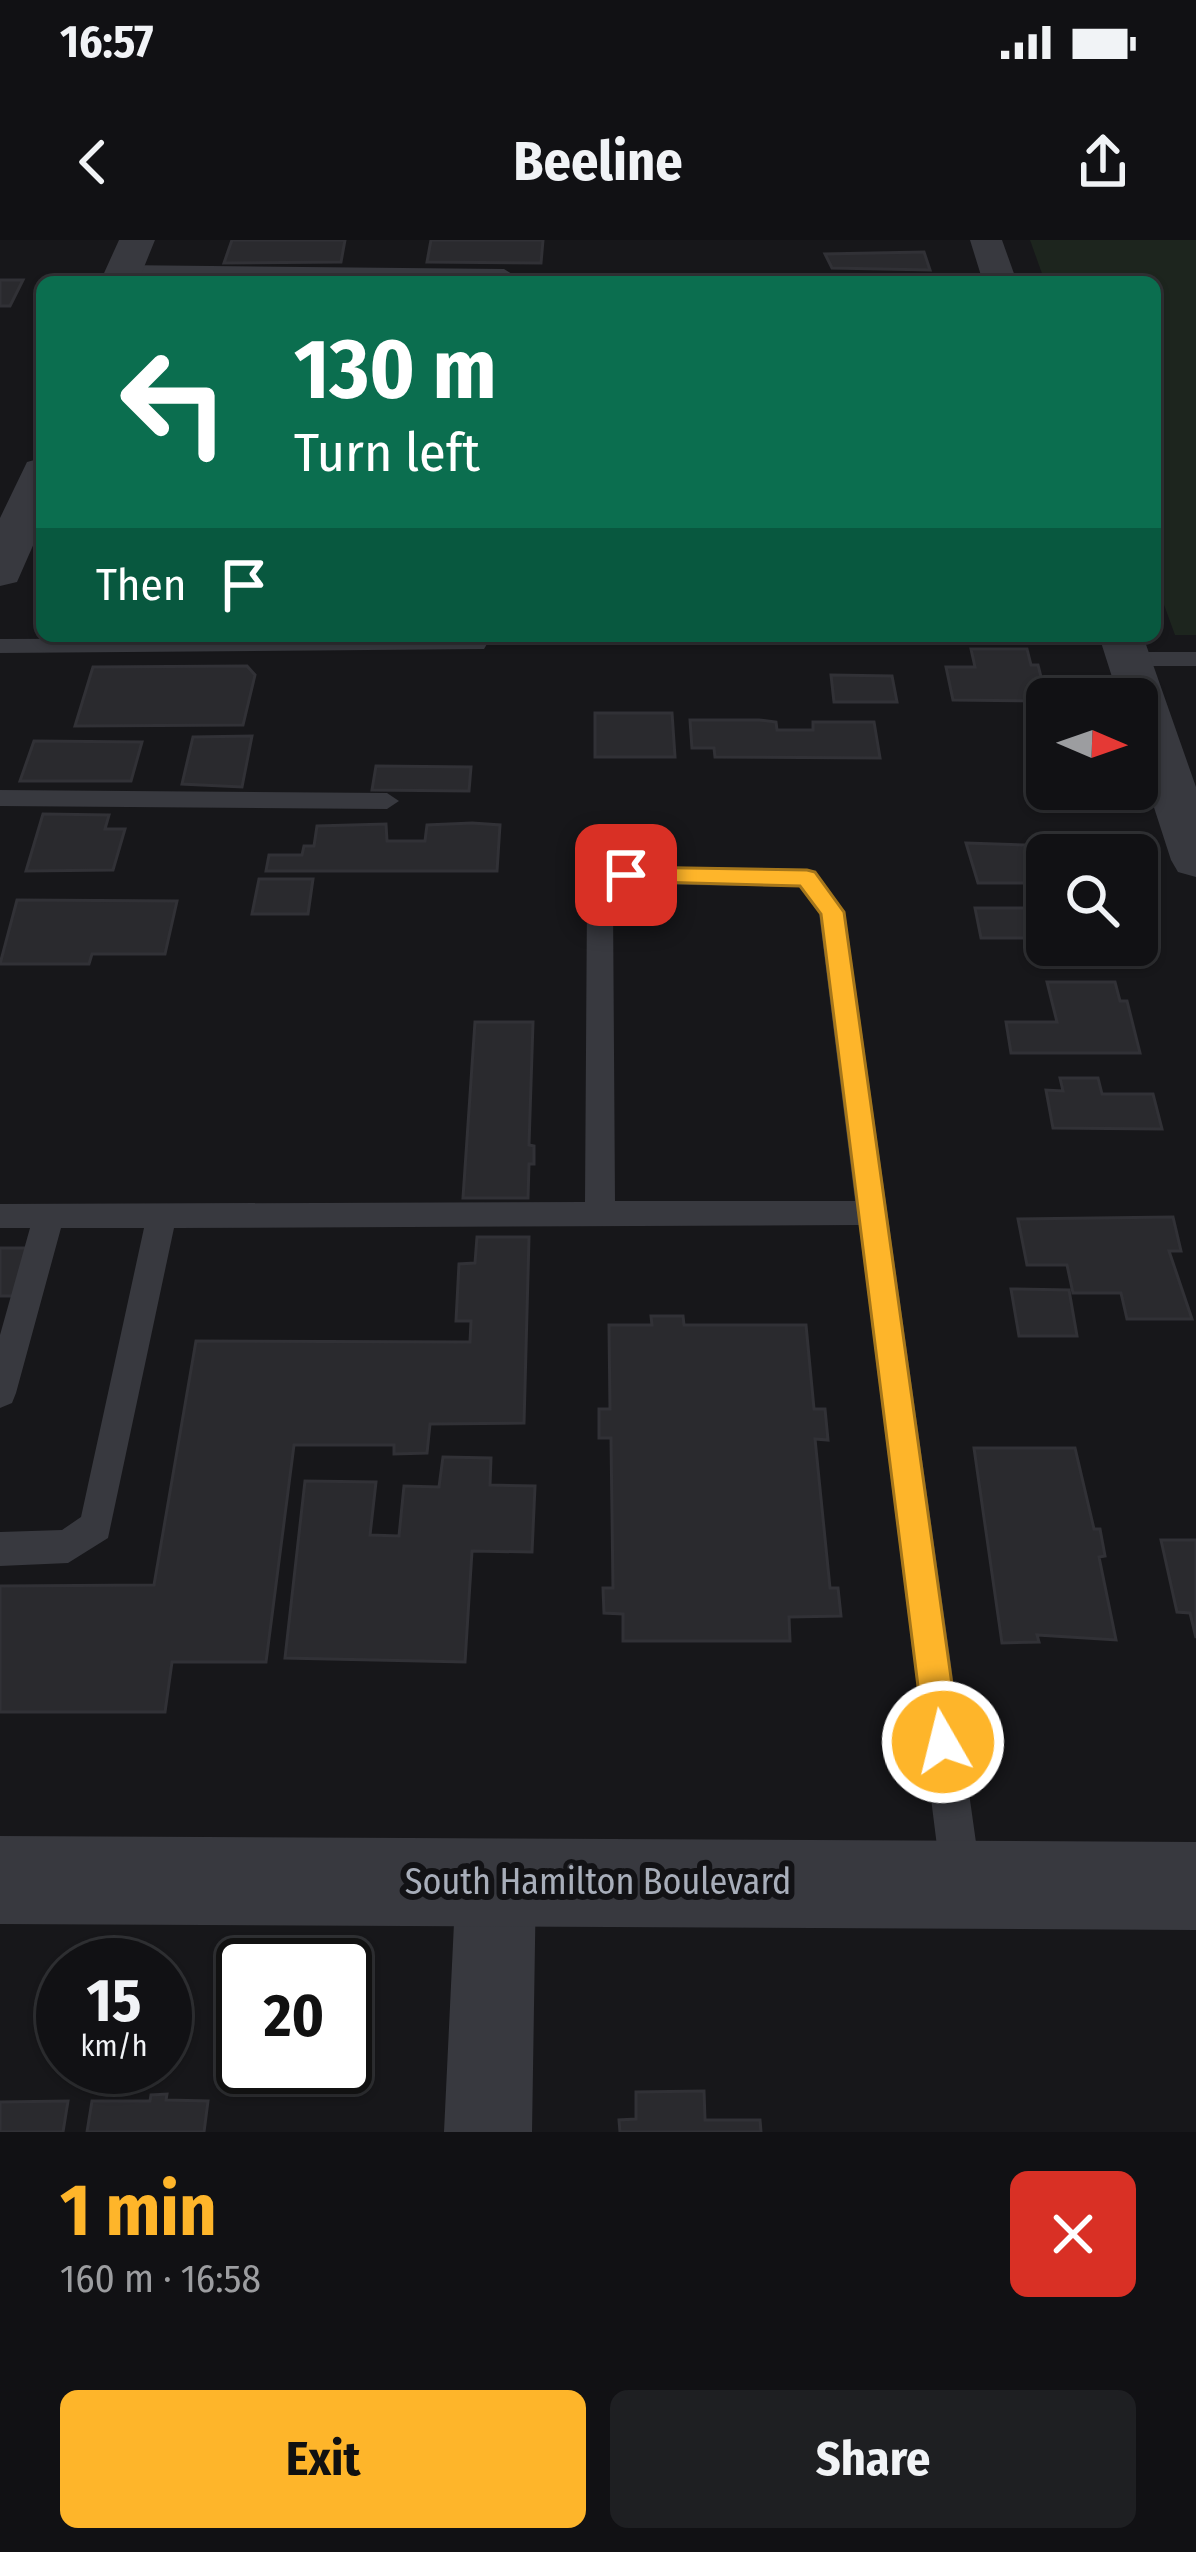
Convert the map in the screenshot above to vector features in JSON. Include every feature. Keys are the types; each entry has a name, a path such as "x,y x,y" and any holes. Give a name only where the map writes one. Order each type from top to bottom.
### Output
{"street":[{"path":"986,240 998,276"},
{"path":"0,572 36,485"},
{"path":"1125,647 1196,860"},
{"name":"South Hamilton Boulevard","path":"0,1880 1196,1886"},
{"path":"488,2132 496,1881"}],"lane":[{"path":"127,264 504,274"},
{"path":"0,646 476,644"},
{"path":"1125,647 1196,659"},
{"path":"0,798 387,801"},
{"path":"600,1213 600,900 626,875 807,878 832,912 962,1884"},
{"path":"0,1216 870,1213"},
{"path":"0,1549 68,1546 97,1526 162,1214"},
{"path":"0,1393 49,1216"}],"shaded area":[{"path":"1030,240 1196,240 1196,635 1175,635 1161,596 1161,276 1043,276"}],"building":[{"path":"232,240 345,240 341,262 224,263"},
{"path":"431,240 543,240 541,263 427,262"},
{"path":"924,252 930,270 832,268 825,254"},
{"path":"0,280 23,280 10,306 0,306"},
{"path":"971,649 1027,649 1041,678 1026,678 1026,701 953,700 946,667 975,667"},
{"path":"247,666 255,675 243,725 75,726 93,667"},
{"path":"831,675 892,676 897,702 834,702"},
{"path":"595,713 672,713 675,757 595,757"},
{"path":"690,720 759,720 776,722 777,730 813,730 813,722 874,722 880,758 715,757 714,748 692,748"},
{"path":"252,736 242,787 182,784 193,737"},
{"path":"34,741 142,742 131,781 20,781"},
{"path":"376,766 471,767 469,791 372,790"},
{"path":"43,814 109,815 105,829 125,829 113,870 26,871"},
{"path":"386,824 387,841 425,841 427,825 500,825 497,871 266,871 269,855 302,855 304,846 314,846 317,826"},
{"path":"966,843 1026,845 1026,883 978,883"},
{"path":"259,879 313,879 308,914 252,914"},
{"path":"17,900 177,901 165,954 92,954 89,964 0,964"},
{"path":"975,908 1026,908 1026,938 981,938"},
{"path":"1047,982 1115,982 1120,1001 1127,1001 1140,1053 1011,1053 1006,1022 1057,1022"},
{"path":"475,1022 533,1022 529,1145 534,1146 534,1164 529,1164 528,1198 463,1198"},
{"path":"1060,1078 1098,1078 1102,1094 1153,1094 1162,1129 1053,1128 1046,1090 1063,1091"},
{"path":"1173,1217 1181,1251 1169,1251 1192,1319 1127,1319 1121,1293 1073,1293 1067,1265 1027,1265 1018,1219"},
{"path":"477,1237 529,1237 524,1423 430,1424 427,1453 394,1454 394,1445 294,1445 266,1662 172,1662 165,1712 0,1712 0,1586 154,1585 196,1341 470,1342 471,1321 456,1321 459,1264 475,1263"},
{"path":"0,1248 31,1248 18,1296 0,1296"},
{"path":"1011,1289 1069,1290 1077,1336 1019,1336"},
{"path":"651,1316 683,1316 684,1325 806,1325 814,1409 825,1409 828,1440 815,1439 830,1588 838,1588 841,1616 789,1617 790,1641 623,1641 623,1614 604,1613 603,1588 613,1588 611,1438 599,1438 599,1409 610,1409 609,1325 652,1325"},
{"path":"974,1448 1075,1448 1094,1529 1100,1529 1105,1556 1099,1557 1116,1640 1037,1635 1039,1642 1002,1643"},
{"path":"443,1457 491,1458 490,1485 535,1486 532,1552 472,1551 465,1662 285,1658 305,1481 376,1482 370,1535 399,1536 404,1486 439,1487"},
{"path":"1161,1540 1196,1540 1196,1638 1190,1613 1177,1612"},
{"path":"704,2091 705,2120 760,2120 761,2132 620,2132 619,2120 636,2119 636,2092"},
{"path":"151,2095 208,2101 204,2132 87,2132 92,2101 150,2101"},
{"path":"68,2101 63,2132 0,2132 0,2102"}],"route":[{"path":"626,875 807,878 832,912 943,1742"}]}
